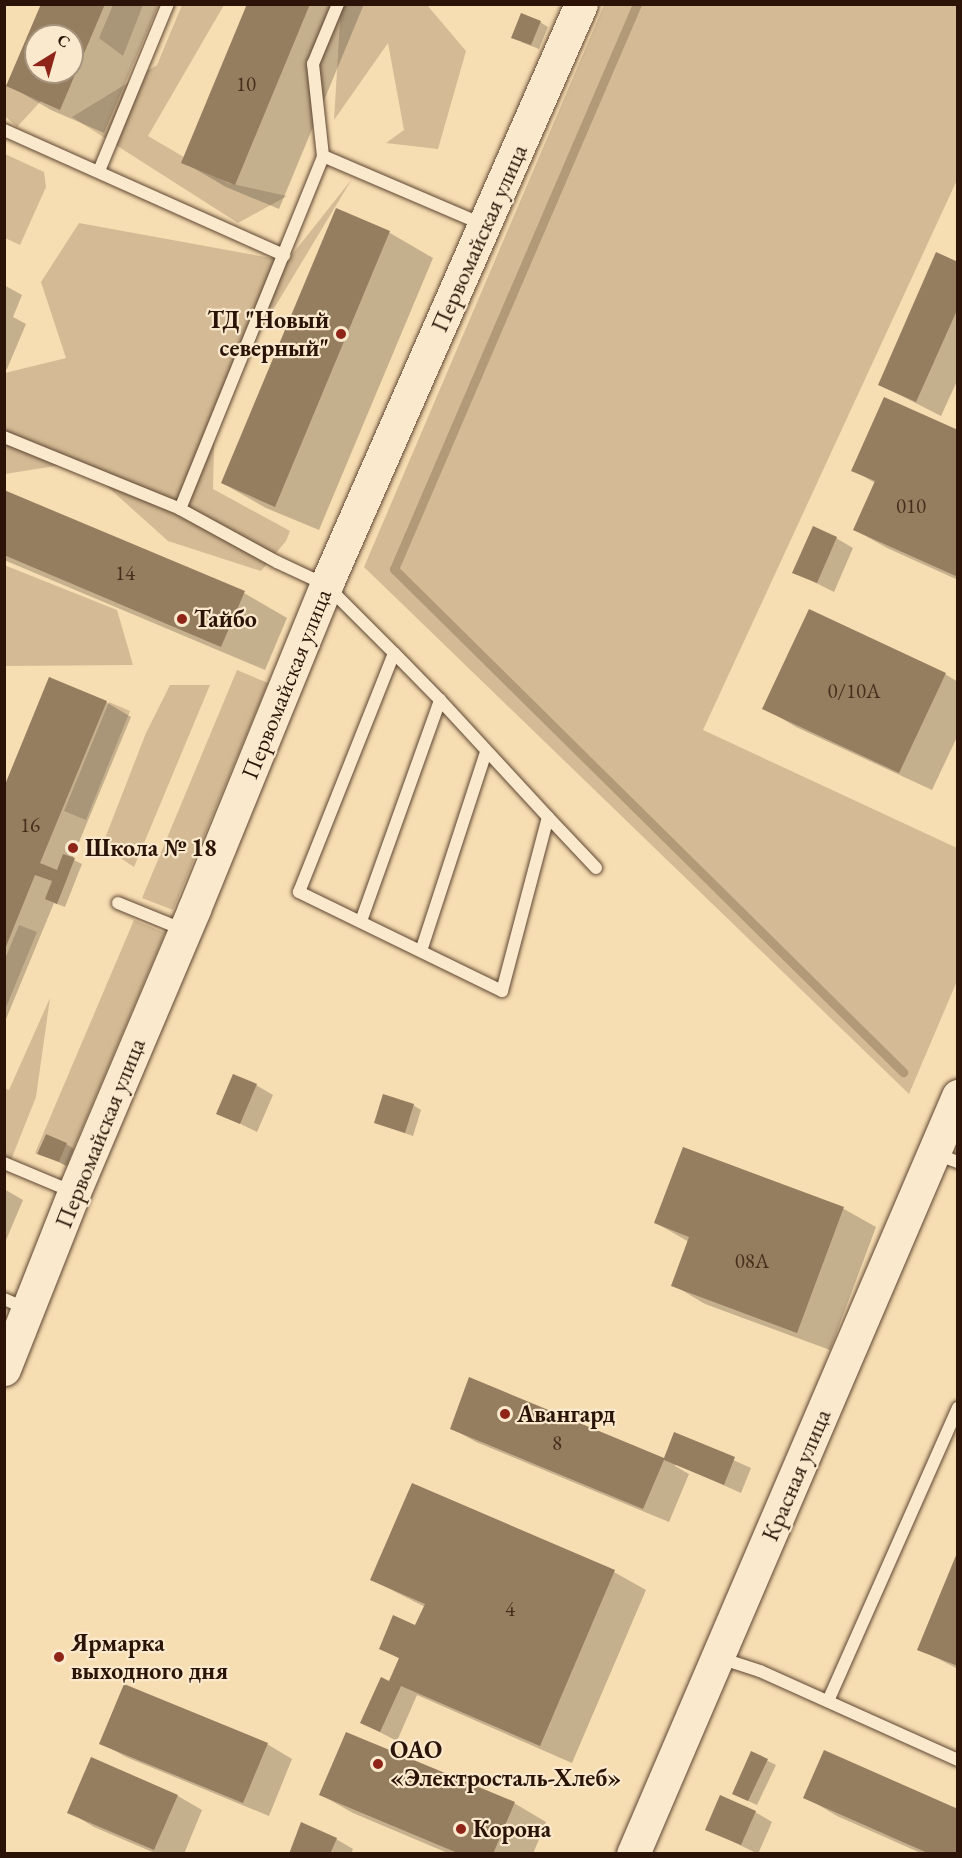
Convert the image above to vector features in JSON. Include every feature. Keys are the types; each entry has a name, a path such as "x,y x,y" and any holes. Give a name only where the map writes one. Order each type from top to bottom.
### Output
{"street":[{"name":"Первомайская улица","path":"4,1369 17,1304 74,1192 185,931 326,585 581,4"},
{"name":"Красная улица","path":"633,1854 945,1157 957,1096"}],"lane":[{"path":"99,171 168,4"},
{"path":"180,509 323,156 313,64 338,4"},
{"path":"4,130 284,255"},
{"path":"323,156 485,225"},
{"path":"4,437 180,509 277,562 326,585 440,700 596,868"},
{"path":"394,653 299,892 502,991 548,817"},
{"path":"361,921 440,700"},
{"path":"421,951 486,752"},
{"path":"118,903 185,931"},
{"path":"4,1163 74,1192"},
{"path":"828,1701 957,1407"},
{"path":"719,1658 760,1671 957,1760"}],"shaded area":[{"path":"113,5 143,5 123,56 99,38"},
{"path":"182,5 224,5 148,136 228,183 287,196 238,223 72,117 157,65"},
{"path":"341,5 427,5 466,51 438,149 386,143 404,130 388,43 334,120"},
{"path":"604,5 957,5 957,180 703,730 957,848 957,981 909,1094 364,567"},
{"path":"4,84 41,101 17,127 5,116"},
{"path":"5,154 44,172 46,187 20,245 5,238"},
{"path":"352,179 215,406 213,489 290,531 286,541 261,571 168,541 80,462 5,474 5,373 66,358 41,282 79,223 287,261"},
{"path":"4,565 117,610 133,665 5,666"},
{"path":"237,670 268,683 173,910 142,898"},
{"path":"170,685 210,685 134,867 102,846 146,733"},
{"path":"109,702 130,711 86,820 64,811"},
{"path":"134,920 165,933 66,1166 59,1162 67,1143 46,1134 37,1154 35,1153"},
{"path":"19,925 37,932 5,1010 5,959"},
{"path":"50,998 36,1097 9,1165 5,1163 4,1088 9,1090"}],"building":[{"path":"41,4 105,4 84,53 84,24 32,24"},
{"path":"247,4 310,4 235,185 181,163"},
{"path":"521,13 541,21 531,45 511,38"},
{"path":"24,44 24,84 71,84 60,110 6,86"},
{"path":"336,208 390,231 275,507 221,483"},
{"path":"936,252 958,262 958,308 916,402 878,385"},
{"path":"884,397 958,430 958,577 853,530 875,481 851,471"},
{"path":"4,490 245,591 221,647 4,555"},
{"path":"813,526 837,537 817,583 792,573"},
{"path":"809,609 946,673 899,773 762,709"},
{"path":"49,677 107,701 40,863 57,870 63,854 75,858 57,904 45,899 52,881 35,875 5,949 4,787"},
{"path":"233,1074 257,1084 240,1124 216,1114"},
{"path":"383,1094 414,1104 405,1133 374,1123"},
{"path":"46,1134 67,1143 59,1162 37,1154"},
{"path":"683,1147 844,1207 797,1333 671,1286 689,1237 654,1223"},
{"path":"469,1377 664,1458 674,1432 735,1457 724,1485 664,1460 643,1509 450,1429"},
{"path":"412,1483 615,1570 540,1746 401,1686 380,1732 360,1723 381,1677 389,1681 399,1658 379,1649 393,1615 415,1625 425,1604 370,1580"},
{"path":"958,1553 958,1666 917,1650"},
{"path":"124,1684 268,1743 243,1803 99,1744"},
{"name":"ОАО «Электросталь-Хлеб»","path":"346,1732 515,1802 493,1854 460,1854 319,1795"},
{"path":"824,1750 958,1809 958,1854 930,1854 803,1798"},
{"path":"751,1751 768,1759 748,1801 732,1794"},
{"path":"91,1757 178,1795 154,1850 67,1813"},
{"path":"720,1795 756,1811 741,1845 705,1830"},
{"path":"301,1822 337,1838 330,1854 289,1854"}],"waterway":[{"path":"637,4 394,569 903,1072"}],"place":[{"name":"ТД \"Новый северный\"","path":"341,334"},
{"name":"Тайбо","path":"182,619"},
{"name":"Школа № 18","path":"73,848"},
{"name":"Авангард","path":"505,1414"},
{"name":"Ярмарка выходного дня","path":"59,1657"},
{"name":"ОАО «Электросталь-Хлеб»","path":"378,1764"},
{"name":"Корона","path":"461,1829"}]}
